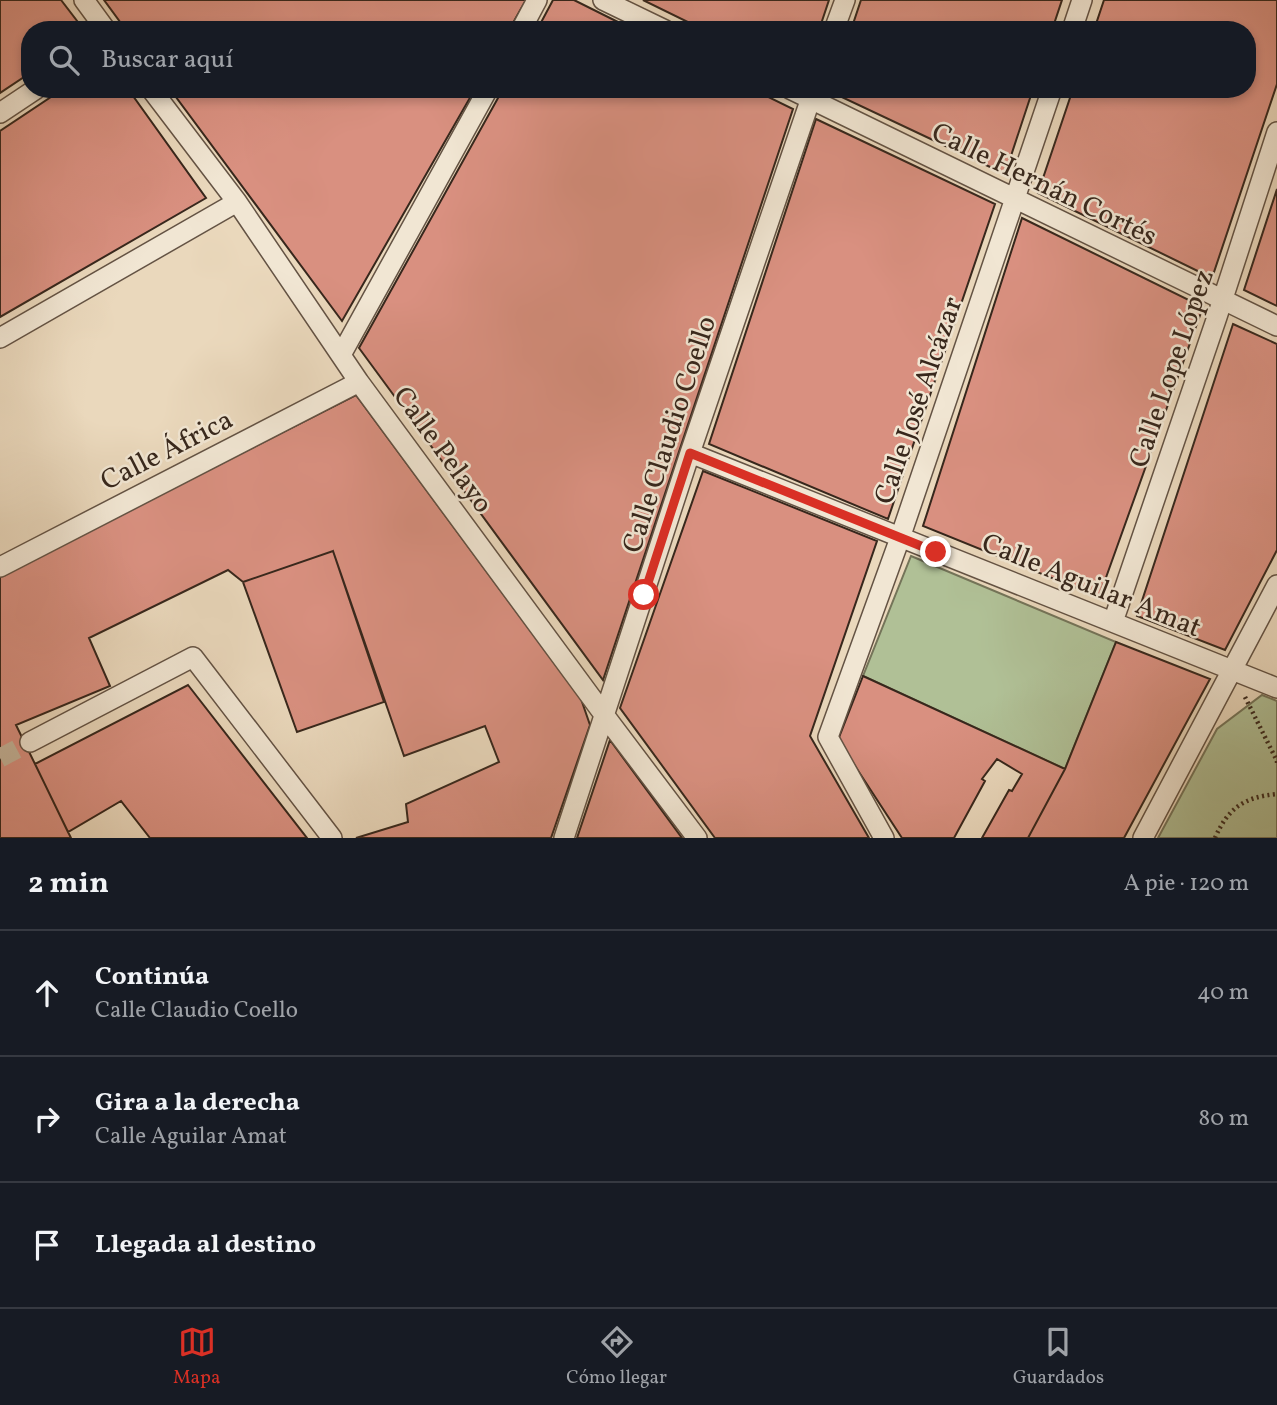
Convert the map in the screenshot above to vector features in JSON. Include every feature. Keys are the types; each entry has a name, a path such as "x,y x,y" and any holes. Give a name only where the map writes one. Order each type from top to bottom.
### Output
{"street":[{"path":"84,0 99,21"},
{"path":"526,21 537,0"},
{"path":"603,0 647,21"},
{"path":"837,21 845,0"},
{"path":"1075,21 1082,0"},
{"path":"0,113 22,98"},
{"name":"Calle Pelayo","path":"158,98 237,202 359,382 697,838"},
{"path":"341,355 483,98"},
{"name":"Calle Claudio Coello","path":"564,838 690,453 811,98"},
{"name":"Calle Hernán Cortés","path":"820,98 1014,200 1277,326"},
{"name":"Calle José Alcázar","path":"884,838 828,737 900,538 1049,98"},
{"name":"Calle Lope López","path":"1113,622 1223,300 1277,132"},
{"path":"0,338 237,202"},
{"name":"Calle África","path":"0,567 359,382"},
{"name":"Calle Aguilar Amat","path":"690,453 1277,688"},
{"path":"1143,838 1277,585"},
{"path":"30,742 193,657 332,838"}],"path":[{"path":"1232,670 1277,761 1277,766"},
{"path":"1215,838 1222,821 1238,806 1257,796 1277,794"}],"green space":[{"path":"911,556 1116,642 1065,769 863,676"},
{"path":"1262,695 1277,701 1277,838 1158,838 1217,729"}],"building":[{"path":"0,0 61,0 77,21 21,21 21,79 0,93"},
{"path":"104,0 526,0 514,21 119,21"},
{"path":"553,0 574,0 616,21 542,21"},
{"path":"643,0 829,0 822,21 686,21"},
{"path":"861,0 1062,0 1055,21 854,21"},
{"path":"1104,0 1277,0 1277,84 1212,278 1038,193 1070,98 1256,98 1256,21 1097,21"},
{"path":"50,98 134,98 206,198 0,317 0,131"},
{"path":"177,98 470,98 342,321"},
{"path":"498,98 770,98 793,109 603,680 359,348"},
{"path":"844,98 1030,98 1005,174"},
{"path":"816,119 995,204 888,519 709,444"},
{"path":"1277,189 1277,306 1244,290"},
{"path":"1022,218 1203,307 1099,597 923,526"},
{"path":"1233,324 1277,344 1277,550 1225,650 1137,616"},
{"path":"356,395 581,699 590,725 551,838 356,838 408,822 406,804 499,762 485,726 404,756 333,551 243,582 228,570 89,638 110,686 16,725 71,838 0,838 0,576"},
{"path":"703,471 877,541 810,736 869,838 715,838 620,708"},
{"path":"333,551 384,702 297,732 243,582"},
{"path":"1116,642 1210,679 1124,838 1028,838 1065,769"},
{"path":"863,676 1065,769 1028,838 982,838 1009,790 1012,791 1022,774 997,759 982,779 985,781 954,838 902,838 838,740"},
{"path":"188,685 307,838 150,838 121,801 68,832 35,764"},
{"path":"610,740 682,838 577,838"}],"tunnel":[{"path":"0,758 30,742"}],"route":[{"path":"644,595 690,453 936,552"}]}
